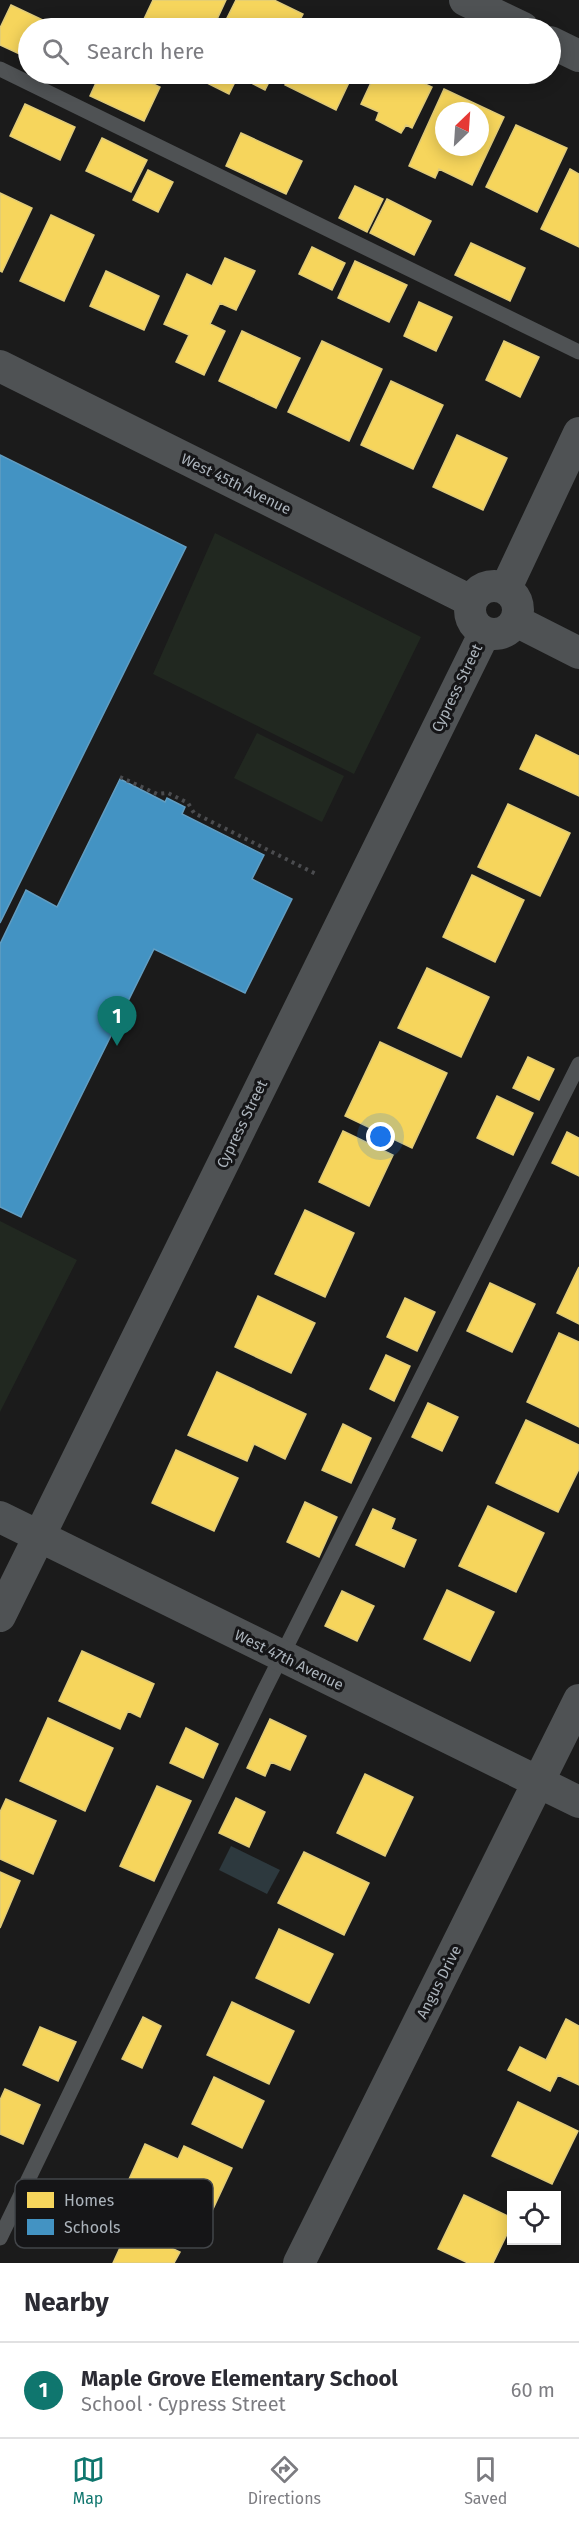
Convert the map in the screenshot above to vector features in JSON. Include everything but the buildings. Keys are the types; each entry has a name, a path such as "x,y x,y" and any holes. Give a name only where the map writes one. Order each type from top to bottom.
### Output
{"street":[{"path":"465,0 502,18"},
{"path":"561,47 579,56"},
{"name":"West 45th Avenue","path":"0,366 471,600"},
{"path":"506,588 579,433"},
{"path":"490,586 506,588 516,599 519,607 516,621 506,631 492,634 485,632 473,622 471,600 482,588 490,586"},
{"path":"516,621 579,653"},
{"name":"Cypress Street","path":"0,1616 485,632"},
{"name":"West 47th Avenue","path":"0,1517 579,1802"},
{"name":"Angus Drive","path":"299,2263 579,1700"}],"lane":[{"path":"0,69 18,78"},
{"path":"31,84 579,352"},
{"path":"28,2179 281,1656 579,1064"},
{"path":"0,2238 15,2207"}],"path":[{"path":"120,777 157,794 168,793 188,803 194,813 318,875"}],"shaded area":[{"path":"215,533 421,637 354,774 153,674"},
{"path":"257,733 344,776 322,822 234,778"},
{"path":"0,1221 77,1260 0,1412"},
{"path":"231,1846 280,1870 267,1894 219,1870"}],"place":[{"name":"Maple Grove Elementary School","path":"117,1046"}]}
